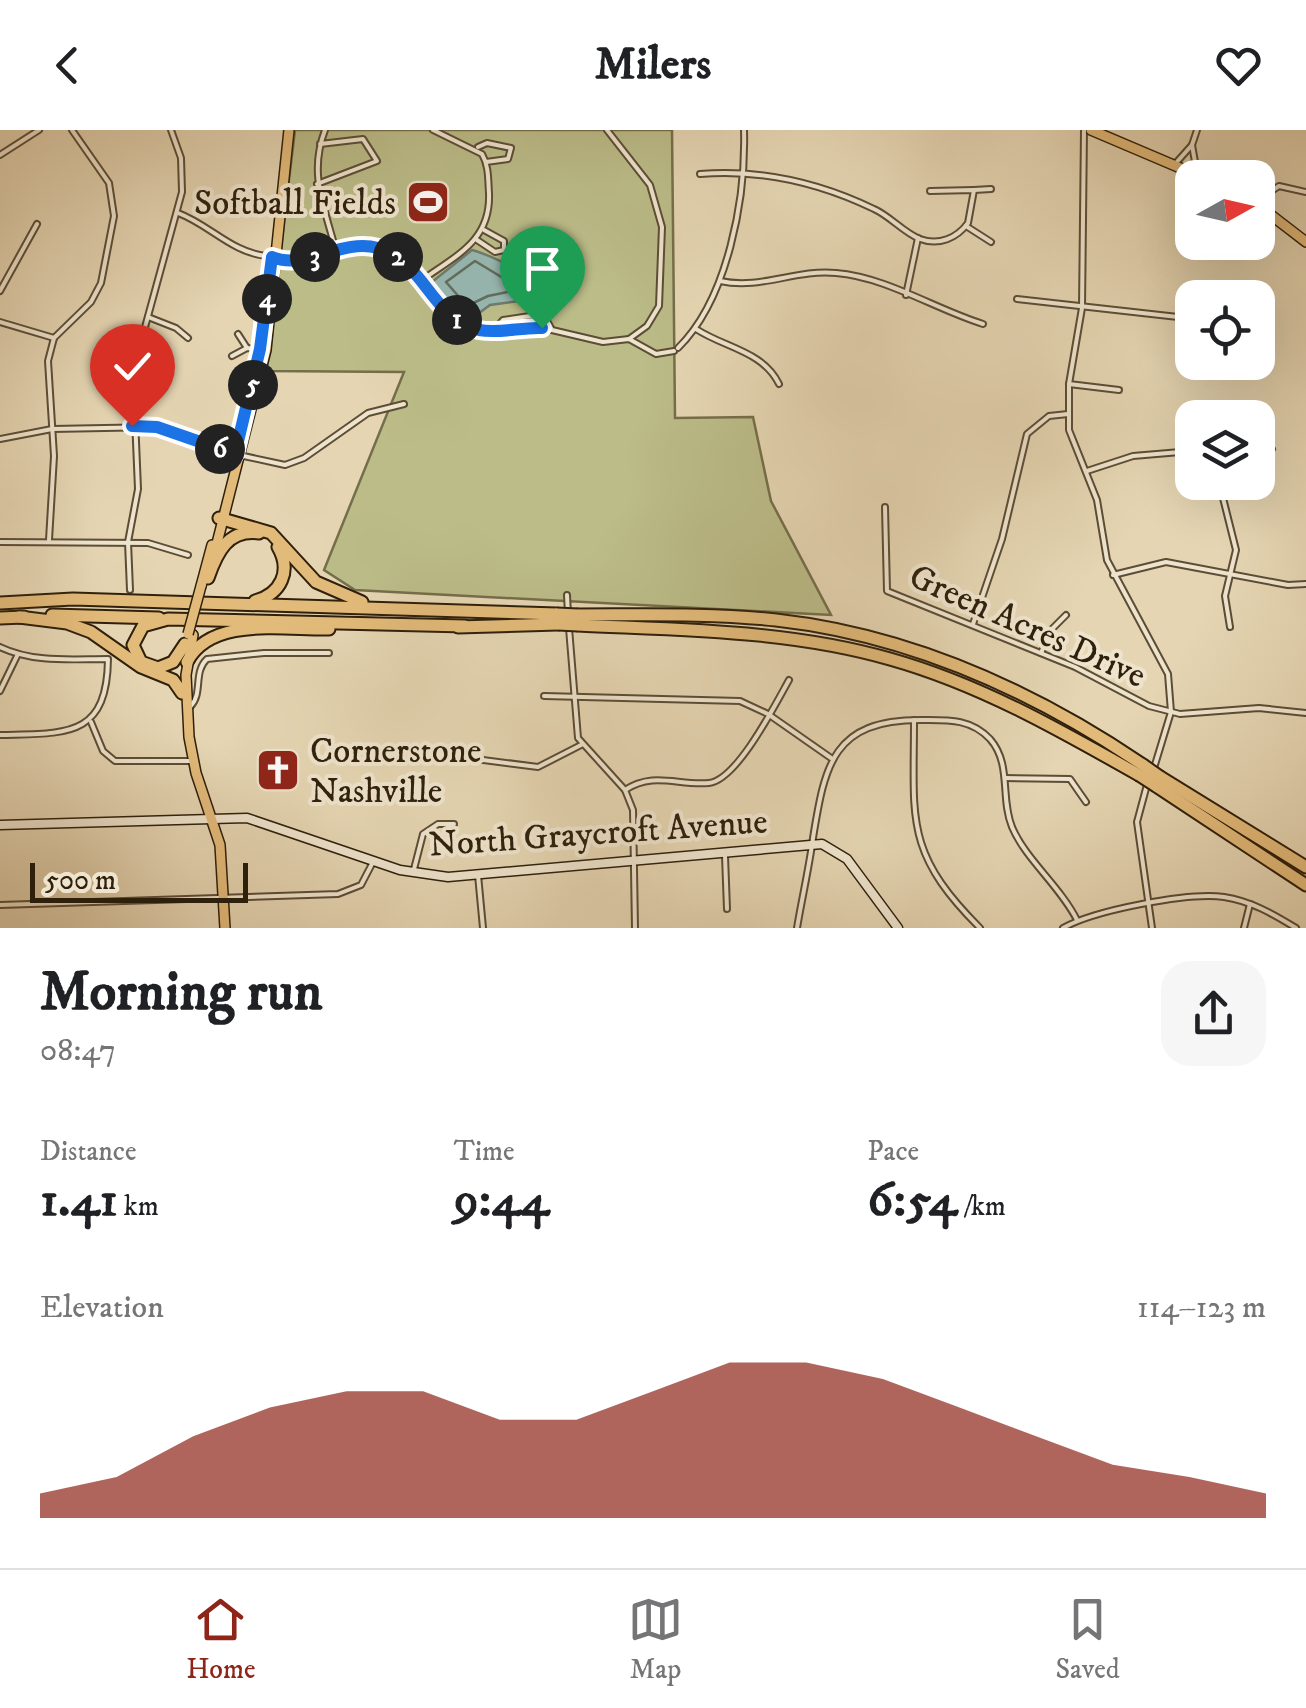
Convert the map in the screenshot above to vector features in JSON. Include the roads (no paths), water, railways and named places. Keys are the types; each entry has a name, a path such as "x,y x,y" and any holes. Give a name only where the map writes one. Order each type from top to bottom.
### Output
{"highway":[{"path":"210,602 260,600 277,589 284,572 282,554 271,539 221,521"},
{"path":"221,521 271,533 310,578 336,594 426,608"},
{"path":"205,584 228,540 243,533 260,534"},
{"path":"0,603 72,599 426,608 789,638 892,659 1012,706 1140,770 1306,885"},
{"path":"0,618 140,616 168,620 464,626"},
{"path":"18,617 79,627 172,680 182,693"},
{"path":"156,672 185,666 201,642 226,632 464,626 558,619"},
{"path":"168,620 139,630 133,645 138,658 147,666 163,667 176,659 188,638"},
{"path":"1158,782 1306,868"}],"main road":[{"path":"186,708 182,693 188,638 263,350 287,130"},
{"path":"1092,130 1175,164"},
{"path":"1275,216 1306,242"},
{"path":"185,666 193,760 220,846 225,928"}],"street":[{"path":"0,156 39,130"},
{"path":"49,540 52,429 47,376 54,338 91,302 102,284 114,216 109,183 72,130"},
{"path":"130,590 128,542 138,488 132,426 133,371 177,212 183,174 170,130"},
{"path":"325,130 316,184 334,246"},
{"path":"423,279 478,240 490,204 486,162 476,148 433,130"},
{"path":"447,130 451,138"},
{"path":"177,212 202,221 245,252 281,261 302,260 334,246 388,251 423,279 442,310 460,322 493,331 552,330 603,342 629,339 651,320 659,306 662,227 650,185 607,130"},
{"path":"629,339 656,354 676,350 696,329 720,280 745,170 744,130"},
{"path":"1084,130 1082,308 1069,384 1069,430 1087,471 1113,575 1164,659 1171,712 1161,753 1138,810 1152,928"},
{"path":"1179,160 1192,145 1197,130"},
{"path":"316,184 377,161 363,139 320,144"},
{"path":"476,148 487,142 511,148 508,159 486,162"},
{"path":"1192,145 1196,160"},
{"path":"700,174 745,170 825,188 887,215 918,238 943,240 966,226 973,210 974,190"},
{"path":"1275,188 1306,192"},
{"path":"930,191 991,190"},
{"path":"0,291 36,224"},
{"path":"966,226 992,242"},
{"path":"478,240 495,252 504,250 504,241 484,230"},
{"path":"906,295 918,238"},
{"path":"720,280 752,286 835,272 983,324"},
{"path":"1017,299 1175,317"},
{"path":"493,331 503,320 543,314 552,330"},
{"path":"148,317 176,328 188,338"},
{"path":"0,322 54,338"},
{"path":"696,329 757,358 770,367 779,384"},
{"path":"238,334 247,348"},
{"path":"232,356 247,348 263,350"},
{"path":"1069,384 1120,390"},
{"path":"0,439 52,429 157,427 276,464 295,462 368,413 404,404"},
{"path":"973,625 1002,539 1027,434 1049,416 1068,414"},
{"path":"1087,471 1133,456 1175,452"},
{"path":"1224,500 1234,534 1232,571 1225,596 1230,626"},
{"name":"Green Acres Drive","path":"886,507 887,591 1041,653 1135,701 1171,712"},
{"path":"0,542 128,542 188,555"},
{"path":"1113,575 1166,562 1232,571 1275,583 1306,584"},
{"path":"568,594 573,698 582,745 624,790 633,810 635,928"},
{"path":"1041,653 1052,630 1066,615"},
{"path":"0,647 17,656 108,659 102,704 90,721 64,732 0,734"},
{"path":"186,708 196,703 200,668 207,658 264,652 329,654"},
{"path":"0,691 17,656"},
{"path":"624,790 653,779 720,780 734,768 789,680"},
{"path":"544,696 740,701 768,714 832,758"},
{"path":"1171,712 1259,708 1306,713"},
{"path":"798,928 832,758 852,735 870,725 914,720 957,720 992,741 1005,778 1008,813 1016,834 1058,886 1077,920"},
{"path":"914,720 914,818 920,848 936,880 980,928"},
{"path":"90,721 112,760 193,760"},
{"path":"430,758 460,756 538,767 582,745"},
{"path":"1005,778 1070,780 1086,802"},
{"name":"North Graycroft Avenue","path":"0,825 212,819 266,822 413,873 478,875 812,843 827,845 847,859 898,928"},
{"path":"413,873 423,834 438,824 454,824"},
{"path":"725,851 726,908"},
{"path":"0,905 225,900 353,891 366,881 373,861"},
{"path":"478,875 483,928"},
{"path":"1064,928 1077,920 1219,896 1250,904 1296,928"},
{"path":"1244,928 1250,904"}],"water":[{"path":"472,250 521,270 557,272 544,280 534,299 490,305 471,319 446,302 432,282"}],"place":[{"name":"Softball Fields","path":"428,202"},
{"name":"Cornerstone Nashville","path":"278,770"}]}
